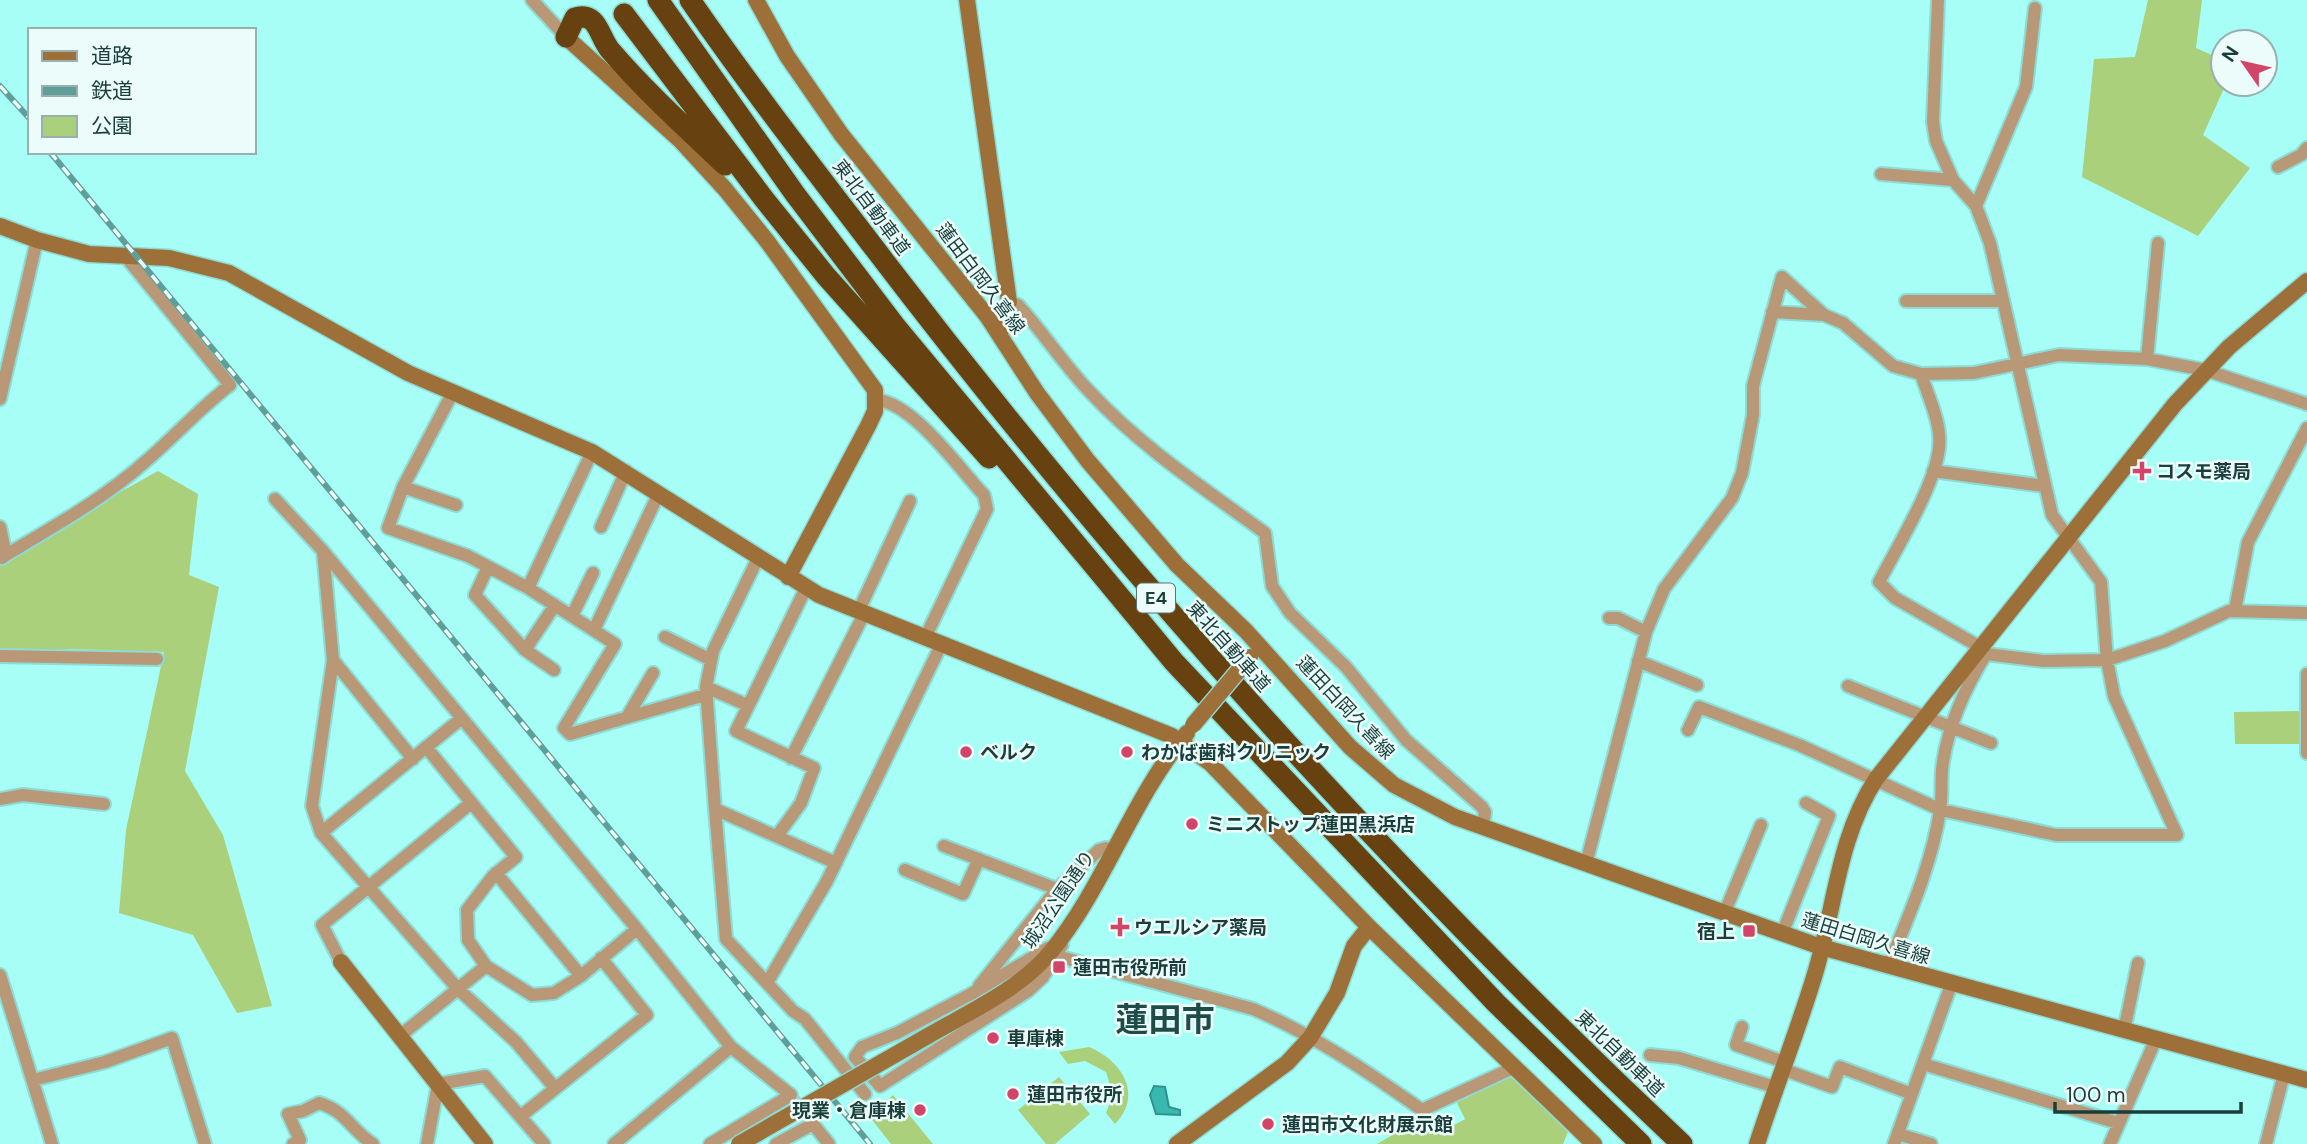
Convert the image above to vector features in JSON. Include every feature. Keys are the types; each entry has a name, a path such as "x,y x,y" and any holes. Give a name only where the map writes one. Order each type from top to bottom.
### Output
{"highway":[{"name":"E4","path":"658,0 836,248 918,354 1174,662 1329,830 1496,1003 1641,1144"},
{"name":"東北自動車道","path":"690,0 945,342 1164,608 1365,828 1543,1010 1682,1144"},
{"path":"624,14 826,276 966,435 1063,530"},
{"path":"566,37 575,18 587,16 593,20 607,46 639,81 764,199"}],"street":[{"path":"533,0 566,37 681,141 725,189 873,385 877,400 868,426 788,578"},
{"name":"蓮田白岡久喜線","path":"756,0 788,56 841,134 1000,334 1049,410 1133,516 1255,651 1378,772 1423,803 1483,827 1821,947 1951,985 2307,1080"},
{"path":"967,0 1009,303 1000,334"},
{"path":"1688,730 1699,707 1799,745 1941,810 2056,835 2177,835 2114,696 2107,660 2101,582 2052,515 2030,407 2017,366 1990,243 1976,206 1953,180 1936,141 1933,122 1938,0"},
{"path":"1976,206 2026,88 2035,8"},
{"path":"2278,167 2301,155 2307,148"},
{"path":"1881,174 1953,180"},
{"path":"0,226 37,240 89,254 169,258 229,273 370,354 592,452 626,471 806,588 861,613 1180,740 1210,763 1368,927 1594,1144"},
{"path":"0,399 37,240"},
{"path":"2147,359 2158,243"},
{"path":"0,527 3,557 82,508 145,462 199,408 230,385 125,257"},
{"path":"1586,864 1646,632 1664,589 1732,498 1742,473 1753,415 1753,386 1782,277 1824,315 1843,323 1894,366 1921,374 1974,373 2059,355 2147,359 2204,370 2307,404"},
{"path":"1757,1144 1815,975 1847,836 1861,803 1876,779 1923,716 1983,650 2068,537 2204,370 2307,281"},
{"path":"1906,301 2003,302"},
{"path":"1009,303 1018,305 1090,392 1118,419 1160,456 1265,533 1272,586 1290,613 1346,667 1406,740 1482,807 1485,812 1483,827"},
{"path":"1772,312 1824,315"},
{"path":"1921,374 1937,425 1939,447 1933,471 1878,582 1895,598 1983,650 2043,662 2107,660 2165,641 2235,610 2307,612"},
{"path":"453,392 403,487 388,528 468,556 528,588 615,644 564,728 570,734 705,691 747,705"},
{"path":"877,400 898,405 987,501 987,509 925,638"},
{"path":"2235,610 2248,542 2307,428"},
{"path":"528,588 592,452"},
{"path":"601,527 626,471"},
{"path":"1933,471 2044,486"},
{"path":"403,487 456,505"},
{"path":"594,630 659,493"},
{"path":"275,499 323,551 637,929 731,1047 791,1096 710,1144"},
{"path":"791,758 861,613 910,501"},
{"path":"323,551 333,660 312,807 321,833 458,989 516,1042 555,1088"},
{"path":"758,558 711,660 705,691 726,939 804,1019 865,1094"},
{"path":"488,567 475,596 525,650 554,670"},
{"path":"572,616 593,573"},
{"path":"777,836 801,803 814,768 736,731 806,588"},
{"path":"525,650 555,605"},
{"path":"1609,618 1618,618 1646,632"},
{"path":"665,637 711,660"},
{"path":"767,982 836,863 942,643"},
{"path":"1888,967 1924,877 1941,810 1942,764 1951,729 1983,650"},
{"name":"城沼公園通り","path":"739,1144 1013,985 1058,948 1180,740 1255,651"},
{"path":"0,656 157,659"},
{"path":"333,660 413,758"},
{"path":"1638,661 1697,685"},
{"path":"627,717 653,673"},
{"path":"2307,674 2307,753"},
{"path":"1848,685 1951,729 1992,743"},
{"path":"321,833 462,719"},
{"path":"426,747 516,857 496,873 467,910 468,940 486,966 532,995 554,993 581,976 637,929"},
{"path":"0,799 23,795 104,804"},
{"path":"471,803 321,925 341,962 485,1144"},
{"path":"1782,934 1829,817 1807,803"},
{"path":"715,809 836,863"},
{"path":"1724,914 1761,825"},
{"path":"944,846 1057,889"},
{"path":"971,994 1057,889 1099,850 1115,850"},
{"path":"905,870 963,894 979,859"},
{"path":"496,873 581,976"},
{"path":"1177,1144 1287,1063 1310,1038 1338,993 1354,946 1368,927"},
{"path":"1058,948 1043,977 1021,996 880,1086 855,1057 862,1046 897,1033 1058,948 1253,1009 1352,1060 1422,1110 1515,1067"},
{"path":"521,1115 647,1015 601,958"},
{"path":"2124,1031 2138,963"},
{"path":"401,1035 486,966"},
{"path":"0,975 52,1144"},
{"path":"1931,1144 1896,1139 1951,985"},
{"path":"1742,1027 1736,1045 1832,1087 1840,1068 1912,1094"},
{"path":"33,1080 105,1062 172,1038 205,1144"},
{"path":"2110,1144 2156,1040"},
{"path":"614,1144 731,1047"},
{"path":"1650,1055 1679,1058 1775,1087"},
{"path":"1923,1064 2119,1123"},
{"path":"2266,1144 2284,1074"},
{"path":"438,1084 485,1076 544,1144"},
{"path":"427,1144 438,1084"},
{"path":"293,1144 299,1140 288,1114 303,1111 319,1102 335,1107 360,1136 373,1144"},
{"path":"776,1144 813,1124 829,1144"}],"green space":[{"path":"2148,0 2202,0 2196,48 2209,54 2209,98 2220,98 2203,135 2250,168 2198,236 2082,177 2094,59 2135,57"},
{"path":"158,471 198,494 189,575 219,587 185,771 223,835 272,1006 237,1013 193,935 119,913 126,830 164,652 70,649 17,654 0,648 0,559"},
{"path":"2301,711 2301,744 2235,744 2234,712"},
{"path":"1089,1047 1111,1060 1125,1079 1128,1101 1124,1113 1115,1124 1106,1113 1113,1095 1106,1072 1085,1061 1068,1064 1059,1052"},
{"path":"1509,1075 1568,1132 1563,1144 1377,1144 1431,1113 1451,1127 1465,1119 1456,1101"},
{"path":"1059,1077 1090,1114 1055,1144 1046,1144 1018,1110"},
{"path":"893,1095 933,1144 891,1144 869,1116"}],"water":[{"path":"1154,1086 1165,1087 1169,1107 1180,1110 1180,1115 1156,1114 1150,1095"}],"tunnel":[{"path":"791,1095 813,1124"}],"railway":[{"path":"0,86 28,117"},
{"path":"52,154 870,1144"}],"place":[{"name":"コスモ薬局","path":"2142,471"},
{"name":"ベルク","path":"966,752"},
{"name":"わかば歯科クリニック","path":"1127,752"},
{"name":"ミニストップ蓮田黒浜店","path":"1192,824"},
{"name":"ウエルシア薬局","path":"1120,927"},
{"name":"宿上","path":"1749,931"},
{"name":"蓮田市役所前","path":"1059,967"},
{"name":"車庫棟","path":"993,1038"},
{"name":"蓮田市役所","path":"1013,1094"},
{"name":"現業・倉庫棟","path":"920,1110"},
{"name":"蓮田市文化財展示館","path":"1268,1124"}],"district":[{"name":"蓮田市","path":"1165,1019"}]}
